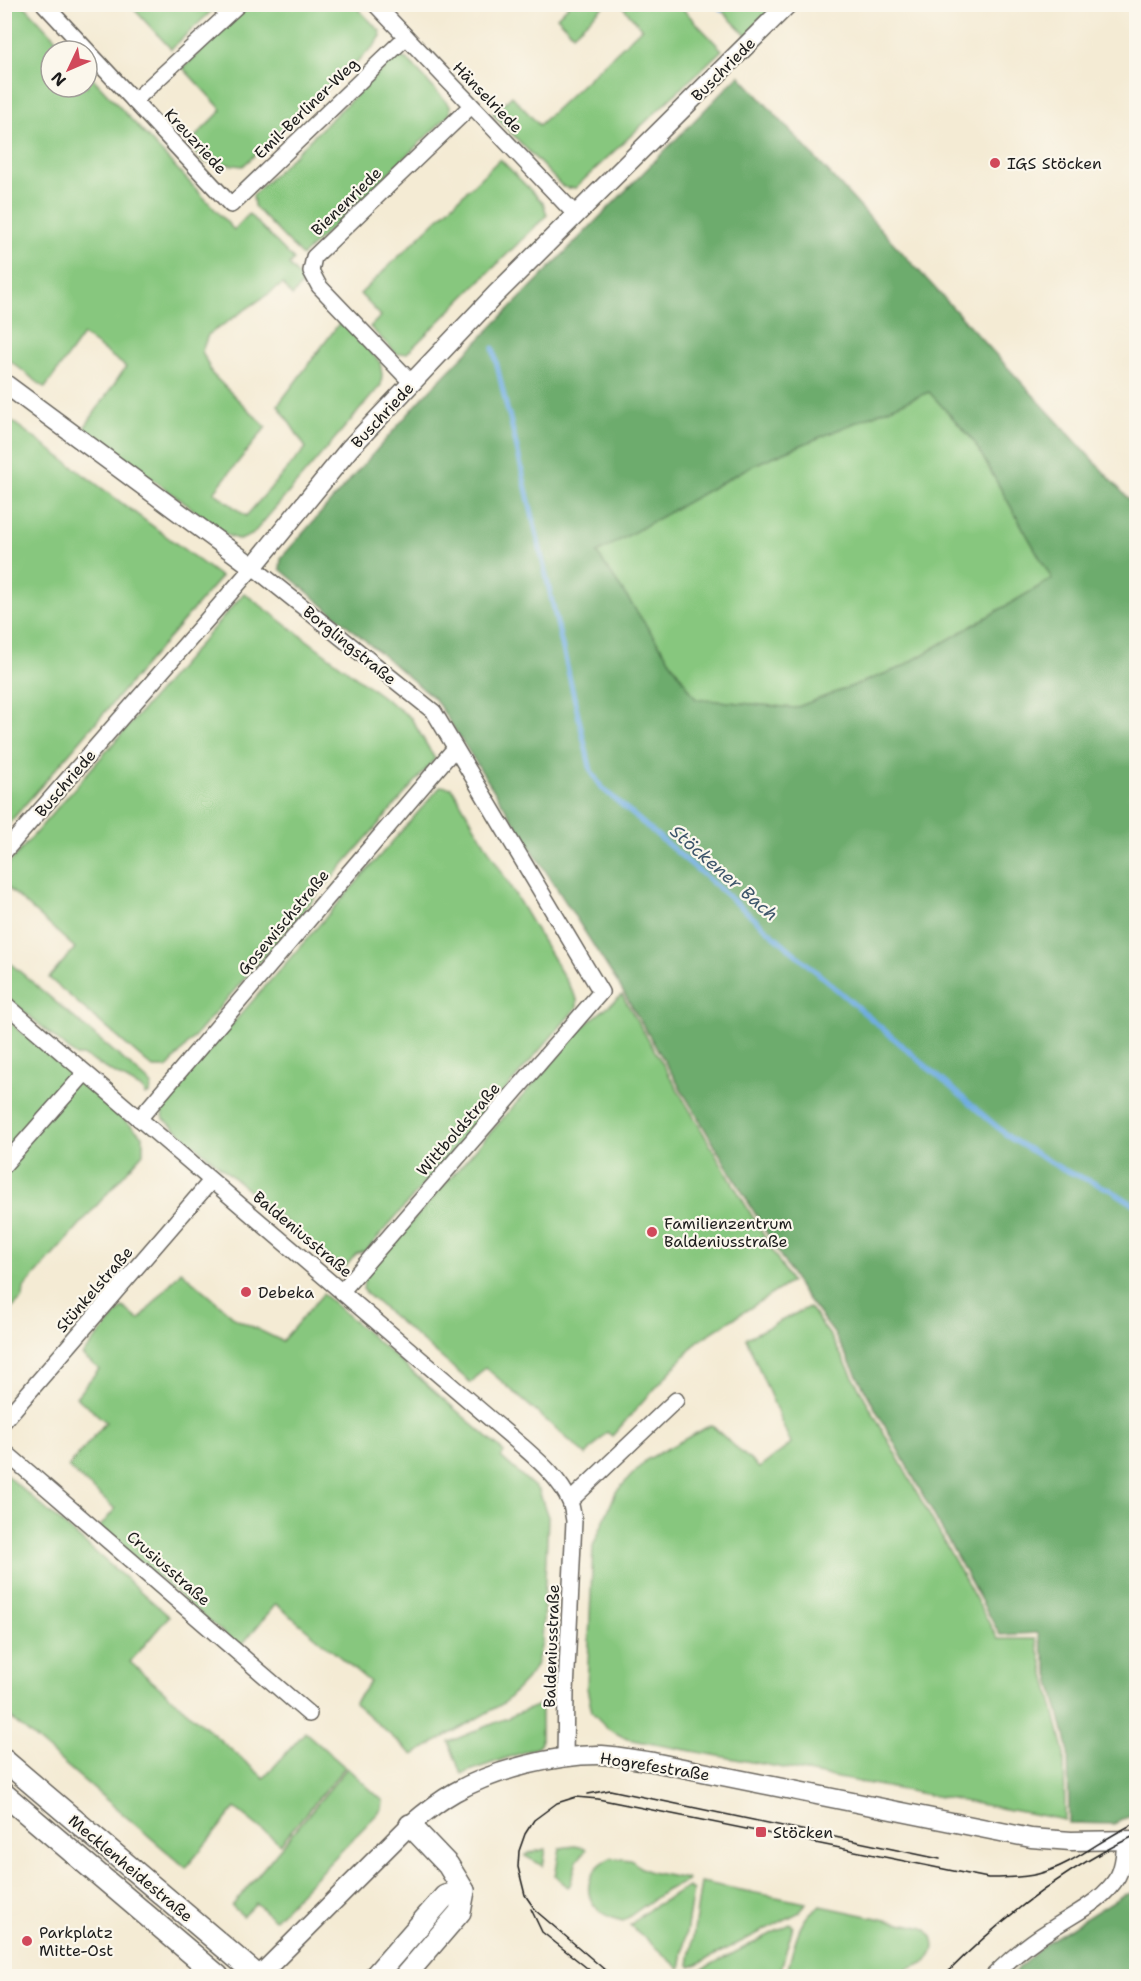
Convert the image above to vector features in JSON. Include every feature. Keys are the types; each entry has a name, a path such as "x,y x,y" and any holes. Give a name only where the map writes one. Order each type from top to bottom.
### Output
{"main road":[{"name":"Mecklenheidestraße","path":"4,1760 259,1977"},
{"name":"Mecklenheidestraße","path":"4,1794 218,1977"},
{"path":"405,1977 460,1912 464,1891 448,1865 410,1825"},
{"path":"375,1977 445,1896 464,1891"}],"street":[{"name":"Kreuzriede","path":"44,4 231,205"},
{"path":"134,102 238,4"},
{"name":"Hänselriede","path":"375,4 576,215"},
{"name":"Buschriede","path":"4,852 253,567 350,448 496,294 788,4"},
{"name":"Emil-Berliner-Weg","path":"231,205 406,37"},
{"name":"Bienenriede","path":"412,383 319,286 311,271 314,257 471,106"},
{"name":"Borglingstraße","path":"4,383 253,567 434,712 601,992"},
{"name":"Gosewischstraße","path":"139,1119 454,748"},
{"name":"Wittboldstraße","path":"342,1291 601,992"},
{"name":"Baldeniusstraße","path":"4,1003 342,1291 538,1461 560,1485 570,1501 574,1521 566,1692 566,1757"},
{"path":"4,1165 85,1073"},
{"name":"Stünkelstraße","path":"4,1420 211,1181"},
{"path":"570,1501 676,1400"},
{"name":"Crusiusstraße","path":"4,1451 309,1714"},
{"name":"Hogrefestraße","path":"259,1977 410,1825 456,1791 496,1774 566,1757 602,1755 653,1762 1031,1838 1071,1841 1131,1840 1118,1876 1103,1896 1048,1930 1014,1955 993,1977"}],"green space":[{"path":"251,4 354,5 380,31 381,36 374,46 243,166 205,162 187,145 222,110 183,68"},
{"path":"570,4 605,5 573,34 557,17"},
{"path":"4,5 24,5 56,39 39,39 39,99 99,99 99,85 234,230 249,214 294,260 289,265 304,282 292,296 283,284 208,335 202,351 212,374 266,427 214,492 246,516 306,448 278,405 341,321 380,362 382,375 381,385 252,535 240,540 229,536 84,428 126,367 83,335 45,388 5,357"},
{"path":"130,5 218,5 171,49"},
{"path":"621,5 679,5 722,50 575,188 568,188 562,186 493,114 512,96 539,125 642,28"},
{"path":"716,5 788,5 751,40"},
{"path":"395,57 407,59 450,106 450,114 302,256 254,206 253,195"},
{"path":"739,75 1136,507 1136,1813 1114,1824 1069,1823 1068,1747 1038,1633 1000,1635 833,1332 800,1289 619,985 435,699 280,569 281,558 425,395","holes":["929,392 973,440 1052,579 900,668 795,708 696,699 597,553 751,466"]},
{"path":"500,159 543,203 547,215 407,353 397,354 370,327 381,316 360,294"},
{"path":"929,391 973,440 1052,579 900,668 795,708 696,699 596,553 751,466"},
{"path":"5,416 221,577 5,828"},
{"path":"244,593 411,718 435,759 167,1068 153,1068 49,978 75,948 5,885 5,868"},
{"path":"441,786 452,788 577,999 577,1007 366,1251 356,1254 343,1270 164,1119 161,1109 163,1103"},
{"path":"4,958 147,1080 152,1086 149,1094 145,1095 144,1090 84,1056 76,1056 5,995"},
{"path":"622,995 791,1282 698,1341 612,1436 607,1432 586,1455 485,1367 471,1383 363,1289 365,1275 586,1024"},
{"path":"5,1018 143,1136 143,1153 24,1288 23,1298 5,1315"},
{"path":"181,1271 236,1319 282,1341 323,1294 504,1452 501,1457 539,1491 548,1517 542,1643 536,1666 504,1703 413,1755 354,1703 370,1682 276,1604 240,1647 99,1528 115,1509 68,1467 106,1422 76,1397 99,1369 82,1355 123,1307 139,1320"},
{"path":"809,1307 831,1337 998,1639 1036,1639 1064,1749 1065,1820 627,1739 608,1729 592,1712 587,1688 593,1546 616,1492 646,1460 711,1425 759,1468 791,1444 746,1338"},
{"path":"5,1474 169,1616 130,1662 264,1778 305,1732 345,1767 280,1844 235,1808 186,1868 5,1713"},
{"path":"541,1704 541,1743 538,1747 461,1774 449,1742"},
{"path":"347,1768 383,1801 382,1809 274,1920 256,1903 243,1916 232,1906"},
{"path":"575,1846 586,1850 577,1861 568,1887 555,1876 560,1848"},
{"path":"546,1849 543,1866 525,1856 529,1853"},
{"path":"611,1858 631,1860 650,1872 687,1881 665,1891 623,1921 614,1919 603,1914 594,1905 589,1889 592,1874 603,1862"},
{"path":"701,1882 806,1903 800,1912 691,1967 689,1965"},
{"path":"688,1887 693,1890 680,1969 630,1925 651,1908"},
{"path":"1136,1892 1136,1976 1010,1976 1046,1943 1123,1895"},
{"path":"821,1906 924,1928 933,1939 933,1952 924,1963 898,1976 786,1976 801,1927 806,1918"},
{"path":"790,1924 793,1926 779,1976 689,1976"}],"waterway":[{"name":"Stöckener Bach","path":"716,4 721,10"},
{"name":"Stöckener Bach","path":"493,348 508,413"},
{"name":"Stöckener Bach","path":"509,414 591,771 602,788 1010,1138 1062,1169 1111,1190 1136,1206"}],"tram line":[{"path":"588,1794 610,1790 940,1859"},
{"path":"612,1976 536,1911 525,1895 518,1867 519,1851 525,1834 534,1820 557,1803 576,1797 598,1799 988,1878 1026,1876 1051,1870 1136,1823"},
{"path":"944,1976 987,1935 1034,1897 1083,1864 1136,1835"},
{"path":"531,1909 542,1932 597,1976"}],"place":[{"name":"IGS Stöcken","path":"995,163"},
{"name":"Familienzentrum Baldeniusstraße","path":"652,1232"},
{"name":"Debeka","path":"246,1292"},
{"name":"Stöcken","path":"761,1832"},
{"name":"Parkplatz Mitte-Ost","path":"27,1941"}]}
